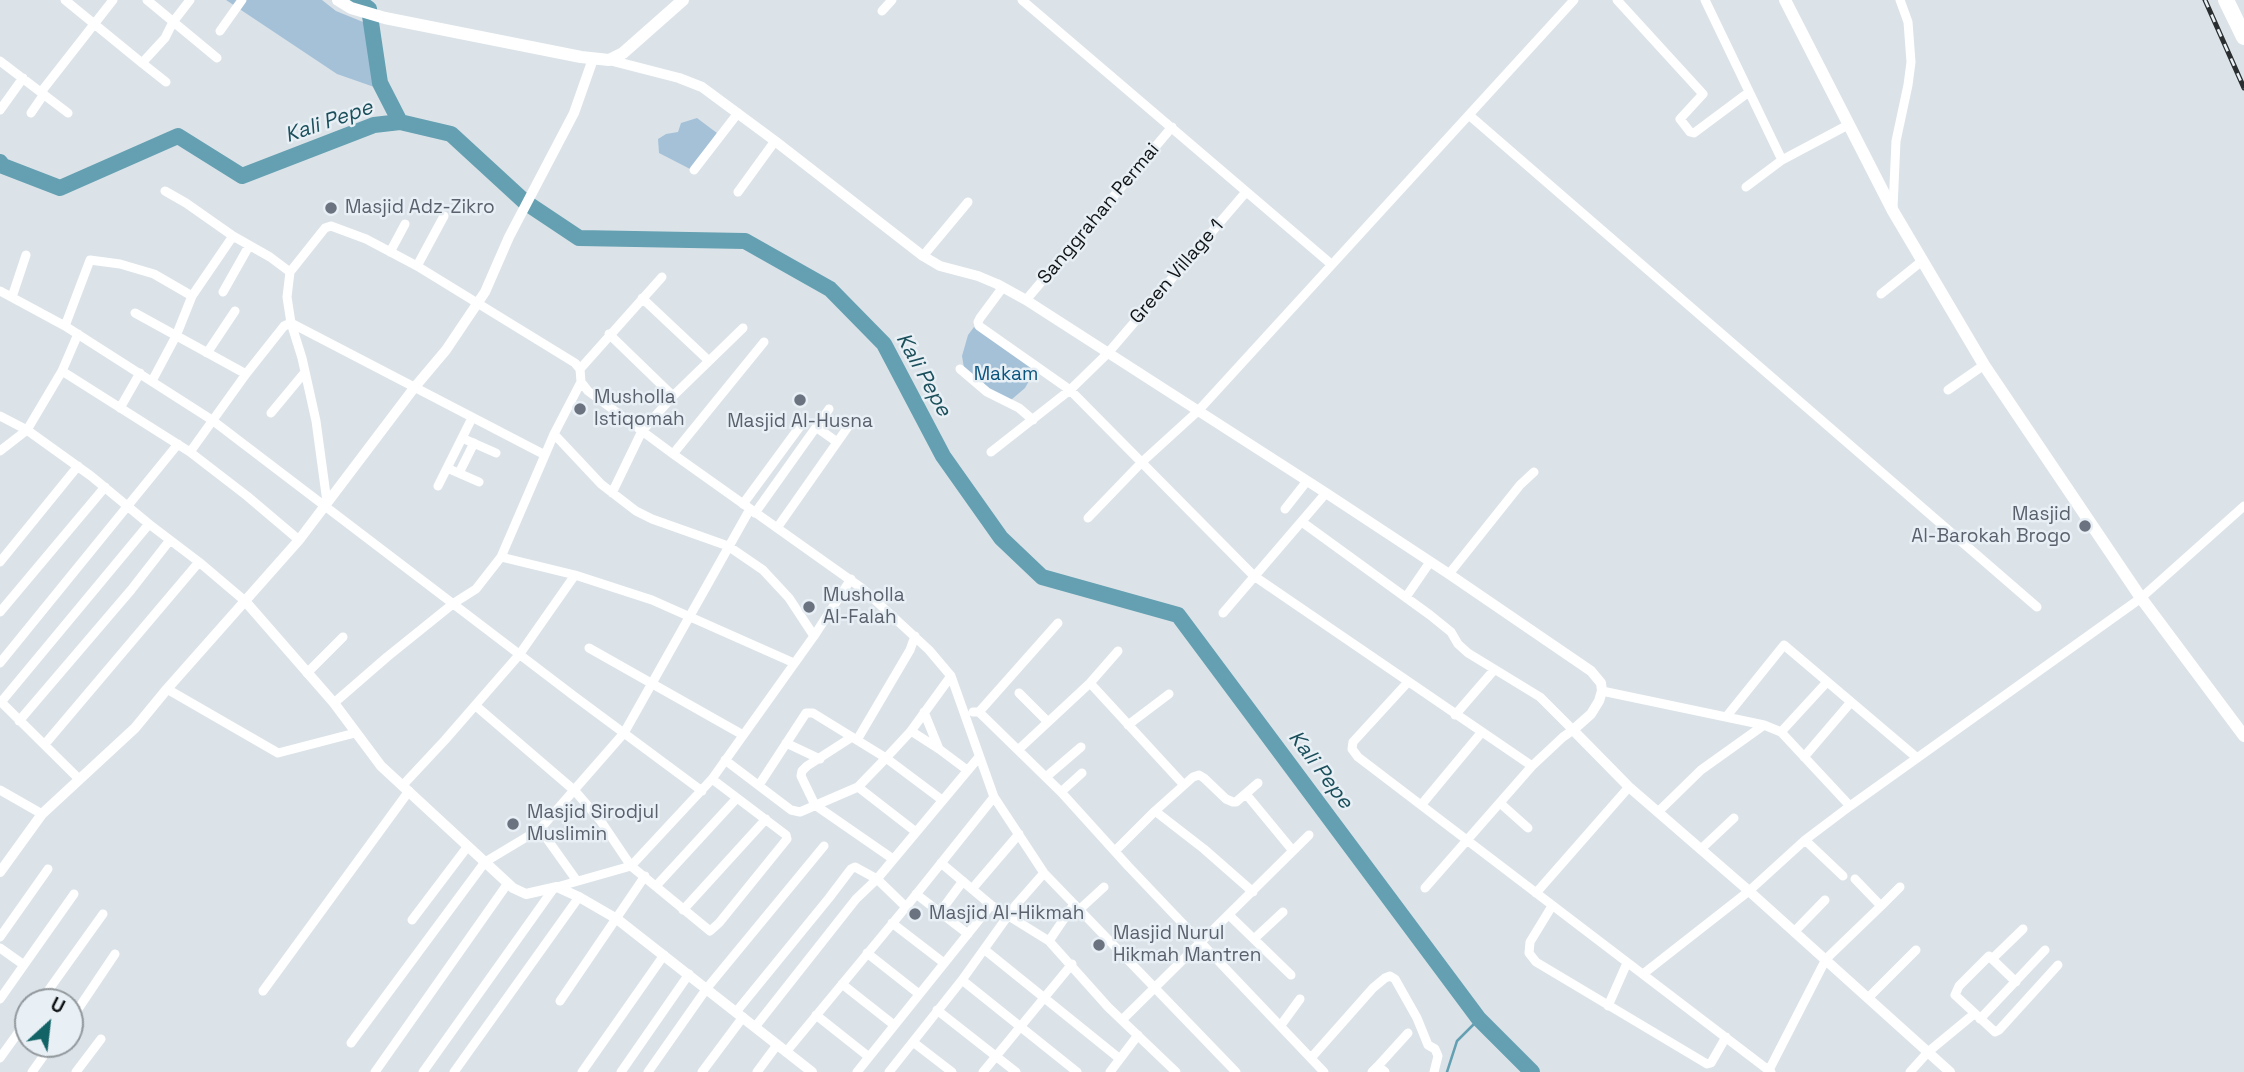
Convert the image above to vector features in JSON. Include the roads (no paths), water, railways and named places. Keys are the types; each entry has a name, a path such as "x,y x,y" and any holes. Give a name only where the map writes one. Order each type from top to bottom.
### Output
{"highway":[{"path":"2226,0 2244,37"}],"main road":[{"path":"338,0 368,14 385,18 609,60 624,53 683,0"},
{"path":"1785,0 1893,211 1984,365 2141,598 2244,736"}],"street":[{"path":"65,0 166,82"},
{"path":"31,113 113,0"},
{"path":"147,0 217,58"},
{"path":"142,63 165,38 173,22 190,0"},
{"path":"220,31 242,0"},
{"path":"882,11 892,0"},
{"path":"1021,0 1331,264"},
{"path":"1088,519 1142,462 1198,411 1574,0"},
{"path":"1616,0 1703,94 1680,119 1690,132 1694,133 1749,92"},
{"path":"1705,0 1782,160"},
{"path":"1893,211 1896,141 1911,62 1908,22 1900,0"},
{"path":"0,872 42,814 135,728 299,540 446,350 479,304 515,225 574,113 593,59"},
{"path":"609,60 693,83 738,113 923,256 940,266 978,276 1026,300 1326,493 1591,671 1601,683 1602,691 1596,707 1532,766 1425,888"},
{"path":"0,61 68,113"},
{"path":"0,110 23,78"},
{"path":"694,170 738,113"},
{"path":"1469,115 2037,607"},
{"path":"1746,187 1782,160 1848,125"},
{"name":"Sanggrahan Permai","path":"1026,300 1172,127"},
{"path":"738,192 775,141"},
{"path":"165,191 290,272"},
{"name":"Green Village 1","path":"991,452 1070,390 1108,353 1246,192"},
{"path":"923,256 968,202"},
{"path":"417,266 444,216"},
{"path":"390,252 405,224"},
{"path":"326,504 319,440 305,372 291,323 288,297 290,272 327,226 366,239 417,266 575,363 580,369 581,382 554,434 501,557 476,589 334,703"},
{"path":"152,381 176,337 192,296 233,236"},
{"path":"223,292 249,246"},
{"path":"12,297 26,255"},
{"path":"65,326 90,260 120,264 154,274 192,296"},
{"path":"1881,294 1922,261"},
{"path":"580,369 662,277"},
{"path":"1003,288 980,318 979,326 1070,390 1254,576 1532,766"},
{"path":"0,291 65,326 212,420 702,791"},
{"path":"642,298 709,361"},
{"path":"207,353 235,311"},
{"path":"135,313 246,374"},
{"path":"190,452 246,374 284,326 291,323"},
{"path":"291,323 545,455"},
{"path":"612,494 642,431 673,396 743,328"},
{"path":"0,451 27,430 62,371 78,334"},
{"path":"609,334 673,396"},
{"path":"673,454 764,342"},
{"path":"1948,390 1984,365"},
{"path":"960,369 987,392 1019,408 1033,420"},
{"path":"62,371 190,452 299,540"},
{"path":"271,413 305,372"},
{"path":"120,408 140,373"},
{"path":"581,382 588,391 673,454 851,579 941,663 951,676 994,797 1044,873 1236,1072"},
{"path":"749,509 829,410"},
{"path":"0,416 27,430 78,466 245,601 334,703 373,757 522,893 530,894 556,888 631,866 712,779 814,636 851,579"},
{"path":"438,485 472,418"},
{"path":"777,528 850,424"},
{"path":"351,1043 485,862 540,829 624,733 749,509 801,425"},
{"path":"816,428 837,443"},
{"path":"554,434 612,494 636,512 728,546 752,561 774,580 789,598 814,636"},
{"path":"462,438 496,453"},
{"path":"459,473 474,443"},
{"path":"0,663 178,444"},
{"path":"0,562 78,466"},
{"path":"447,468 479,482"},
{"path":"1449,574 1520,485 1534,472"},
{"path":"1285,509 1307,481"},
{"path":"0,612 105,487"},
{"path":"1223,612 1326,493"},
{"path":"1643,975 1749,891 1805,840 1916,757 2141,598 2244,506"},
{"path":"1303,522 1451,632 1462,648 1540,697 1629,787 1826,959 1950,1072"},
{"path":"79,779 1,701 149,524"},
{"path":"19,720 131,590 170,540"},
{"path":"501,557 575,575 652,600 794,663"},
{"path":"45,744 199,562"},
{"path":"1406,597 1430,562"},
{"path":"263,991 406,788 519,655 575,575"},
{"path":"965,713 979,712 1058,623"},
{"path":"893,859 815,805 800,776 807,766 854,738 910,650 915,636"},
{"path":"307,673 343,637"},
{"path":"1726,717 1784,645 1916,757"},
{"path":"589,648 743,735"},
{"path":"1018,750 1090,683 1118,651"},
{"path":"1455,715 1494,670"},
{"path":"725,761 795,812 800,812 858,787 911,732 951,676"},
{"path":"1781,732 1827,681"},
{"path":"1408,682 1353,742 1352,749 1358,757 1769,1071 1826,959 1900,887"},
{"path":"1090,683 1183,784"},
{"path":"167,689 278,753 355,733"},
{"path":"1602,691 1764,725 1781,732 1850,806"},
{"path":"1019,694 1048,722"},
{"path":"1128,725 1169,694"},
{"path":"1804,757 1851,702"},
{"path":"475,706 575,790 600,820 631,866 710,932 787,839 786,835 712,779"},
{"path":"924,712 939,749"},
{"path":"979,712 1062,792 1322,1071"},
{"path":"760,785 806,713 813,713 886,758 942,800"},
{"path":"1659,811 1701,770 1764,725"},
{"path":"911,732 967,770"},
{"path":"1422,804 1481,733"},
{"path":"786,743 820,759"},
{"path":"1046,777 1081,747"},
{"path":"755,1027 856,899 877,879 979,757"},
{"path":"1062,792 1082,773"},
{"path":"1115,851 1183,784 1199,775 1229,801 1236,802 1258,783"},
{"path":"858,787 916,831"},
{"path":"1536,893 1629,787"},
{"path":"0,790 42,814"},
{"path":"1246,794 1293,851"},
{"path":"757,1072 816,1015 994,797"},
{"path":"656,886 737,798"},
{"path":"1500,803 1528,828"},
{"path":"1155,811 1253,892"},
{"path":"1701,849 1734,818"},
{"path":"683,910 766,819"},
{"path":"540,829 577,881"},
{"path":"972,889 1019,834"},
{"path":"1122,1020 1309,835"},
{"path":"1805,840 1843,876"},
{"path":"412,920 468,846"},
{"path":"648,1072 707,988 824,846"},
{"path":"941,863 991,905 1049,941 1122,1020 1176,1072"},
{"path":"702,1072 739,1015 851,869 855,867 877,879 906,907"},
{"path":"0,937 48,869"},
{"path":"891,1072 1044,873"},
{"path":"560,1001 645,876"},
{"path":"1855,879 1881,906"},
{"path":"940,912 963,881"},
{"path":"375,1072 508,883"},
{"path":"1049,941 1077,906 1104,887"},
{"path":"556,888 579,897 617,919 811,1072"},
{"path":"423,1072 556,888"},
{"path":"0,999 74,894"},
{"path":"916,894 968,934"},
{"path":"454,1072 579,897"},
{"path":"1794,932 1825,900"},
{"path":"857,1072 991,905"},
{"path":"1552,906 1530,942 1528,948 1531,958 1707,1064 1726,1037"},
{"path":"1255,938 1283,912"},
{"path":"50,988 103,914"},
{"path":"1229,915 1292,975"},
{"path":"892,923 944,963"},
{"path":"1992,959 2023,929"},
{"path":"0,948 23,965"},
{"path":"985,950 1120,1059"},
{"path":"1868,998 1916,950"},
{"path":"1910,1072 1928,1052 1977,1016 2016,982 2045,950"},
{"path":"867,953 919,994"},
{"path":"84,1000 115,954"},
{"path":"582,1072 664,955"},
{"path":"2016,982 1988,957 1956,990 1955,995 1995,1032 2057,965"},
{"path":"1608,1006 1627,962"},
{"path":"983,1072 1072,964"},
{"path":"621,1072 689,974"},
{"path":"1311,1058 1373,988 1390,976 1395,979 1429,1045 1435,1049 1438,1056 1434,1072"},
{"path":"962,980 1077,1072"},
{"path":"842,984 894,1025"},
{"path":"1281,1025 1300,999"},
{"path":"937,1010 1016,1072"},
{"path":"816,1015 869,1057"},
{"path":"1379,1070 1408,1033"},
{"path":"1110,1072 1138,1035"},
{"path":"0,1058 14,1038"},
{"path":"76,1072 101,1038"},
{"path":"913,1042 952,1072"}],"waterway":[{"path":"357,0 369,9 380,83 400,122"},
{"name":"Kali Pepe","path":"0,162 3,166 60,188 178,136 242,176 374,125 400,122 451,134 525,202 579,238 745,241 830,289 884,344 943,456 1001,538 1042,577 1178,615 1479,1019 1532,1072"},
{"path":"1447,1072 1457,1041 1479,1019"}],"railway":[{"path":"2205,0 2244,88"}],"place":[{"name":"Masjid Adz-Zikro","path":"331,208"},
{"name":"Masjid Al-Husna","path":"800,400"},
{"name":"Musholla Istiqomah","path":"580,409"},
{"name":"Masjid Al-Barokah Brogo","path":"2085,526"},
{"name":"Musholla Al-Falah","path":"809,607"},
{"name":"Masjid Sirodjul Muslimin","path":"513,824"},
{"name":"Masjid Al-Hikmah","path":"915,914"},
{"name":"Masjid Nurul Hikmah Mantren","path":"1099,945"}],"park label":[{"name":"Makam","path":"1006,375"}]}
